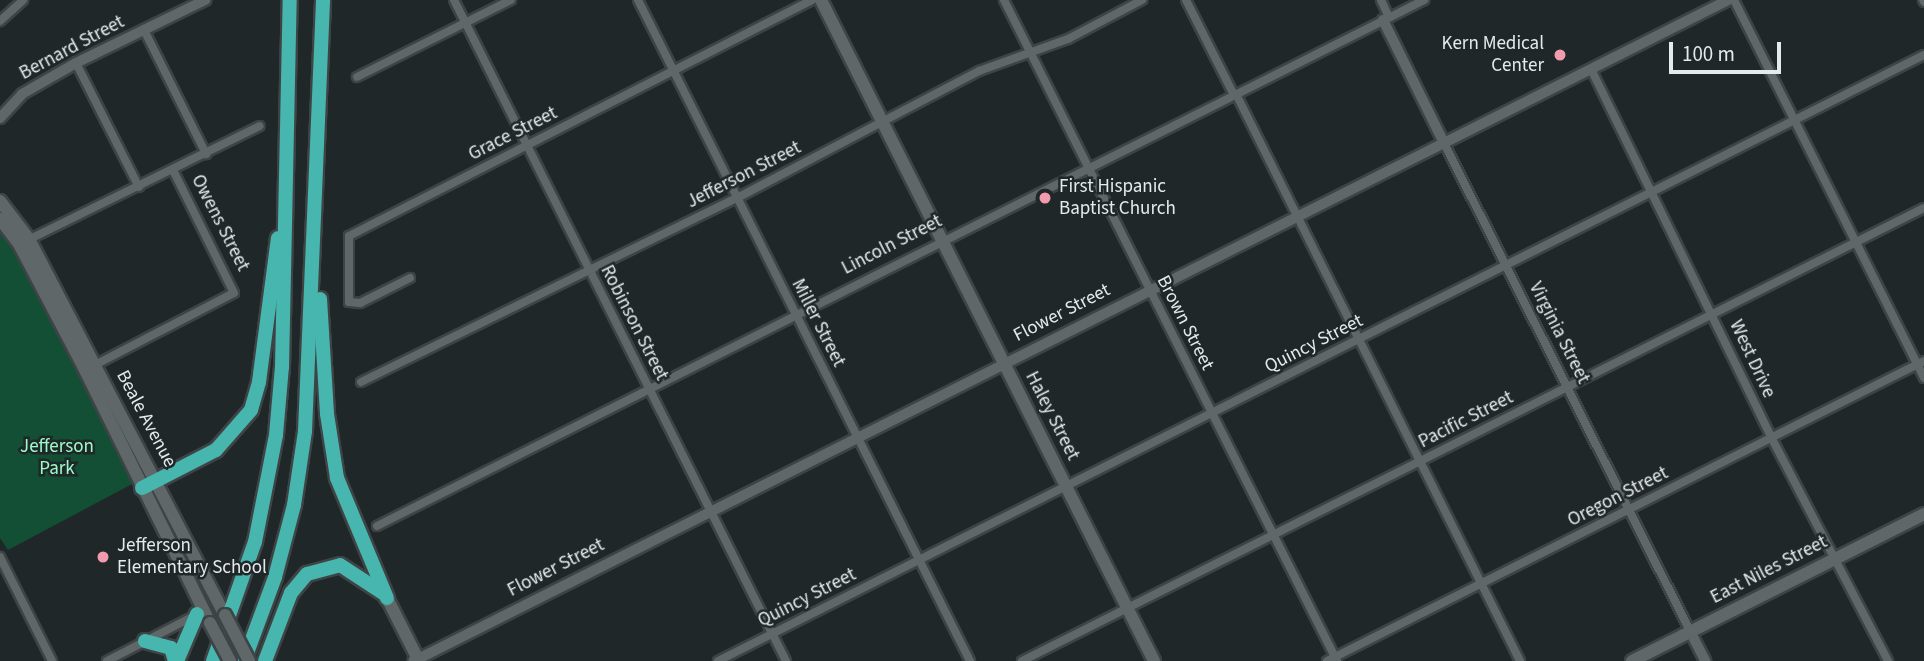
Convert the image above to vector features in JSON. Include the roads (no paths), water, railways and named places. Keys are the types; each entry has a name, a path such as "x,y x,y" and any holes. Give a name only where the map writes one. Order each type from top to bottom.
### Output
{"highway":[{"path":"212,661 236,606 270,472 282,367 290,0"},
{"path":"246,661 275,577 300,467 308,400 323,0"},
{"path":"142,488 216,450 251,410 259,382 286,178"},
{"path":"315,220 331,448 351,517 387,598"},
{"path":"265,661 291,593 307,574 340,565 364,577 387,598"},
{"path":"145,641 163,643 176,661 200,612"}],"main road":[{"name":"Haley Street","path":"821,0 1154,661"},
{"name":"Beale Avenue","path":"0,201 90,367 157,480 246,661"},
{"name":"Beale Avenue","path":"0,219 24,242"},
{"name":"Beale Avenue","path":"90,367 142,488 200,612 210,622 230,661"},
{"name":"East Niles Street","path":"1632,661 1924,513"},
{"path":"387,598 417,660"},
{"path":"200,612 218,602"}],"street":[{"path":"0,21 23,0"},
{"name":"Bernard Street","path":"0,118 22,94 76,63 205,0"},
{"name":"Robinson Street","path":"454,0 786,661"},
{"path":"357,77 511,0"},
{"name":"Miller Street","path":"638,0 970,661"},
{"name":"Grace Street","path":"411,278 360,303 349,302 349,236 812,0"},
{"name":"Brown Street","path":"1004,0 1274,535 1333,660"},
{"name":"Jefferson Street","path":"361,382 737,198 881,120 1028,50 1068,39 1142,0"},
{"path":"1186,0 1520,661"},
{"name":"Virginia Street","path":"1381,0 1386,19 1444,143 1705,661"},
{"name":"Lincoln Street","path":"377,526 1424,0"},
{"name":"Flower Street","path":"417,660 1728,0"},
{"path":"1734,0 1856,242 1921,363 1924,378"},
{"path":"144,30 206,153"},
{"name":"Quincy Street","path":"718,661 1924,55"},
{"path":"76,63 139,187"},
{"name":"West Drive","path":"1591,69 1714,314 1771,437 1888,661"},
{"path":"24,242 260,126"},
{"name":"Owens Street","path":"90,367 234,293 173,170"},
{"name":"Pacific Street","path":"1022,661 1924,208"},
{"name":"Oregon Street","path":"1333,660 1921,363"},
{"path":"1,561 52,661"},
{"path":"107,661 200,612"}],"place":[{"name":"Kern Medical Center","path":"1560,55"},
{"name":"First Hispanic Baptist Church","path":"1045,198"},
{"name":"Jefferson Elementary School","path":"103,557"}],"park label":[{"name":"Jefferson Park","path":"57,458"}]}
